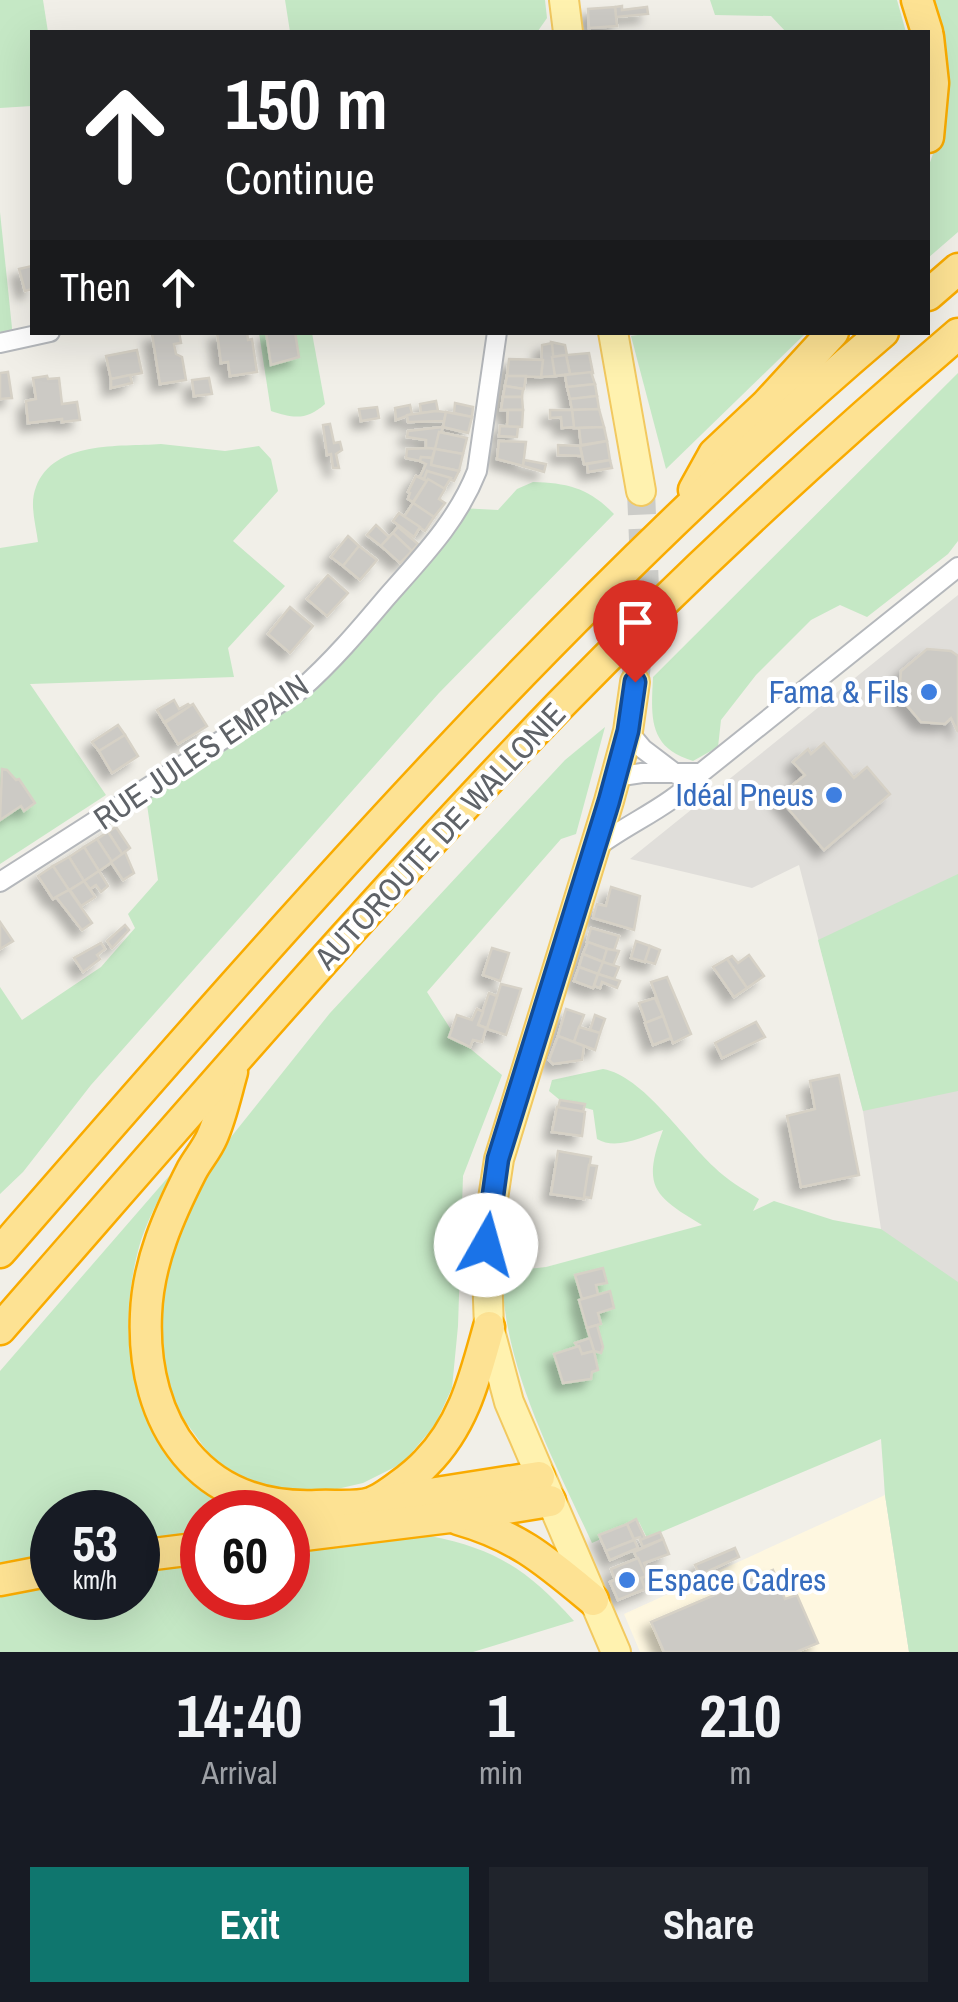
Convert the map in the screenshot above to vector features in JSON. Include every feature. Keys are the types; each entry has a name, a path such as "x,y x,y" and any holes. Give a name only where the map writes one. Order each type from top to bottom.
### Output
{"highway":[{"path":"917,0 926,30"},
{"path":"930,58 930,115"},
{"path":"930,293 958,269"},
{"name":"AUTOROUTE DE WALLONIE","path":"0,1329 433,839 562,703 712,555 958,334"},
{"path":"682,512 714,454 830,335"},
{"name":"AUTOROUTE DE WALLONIE","path":"0,1252 392,807 524,668 682,512 881,335"},
{"path":"236,1060 212,1137 193,1168 156,1253 146,1313 146,1342 156,1399 177,1444 196,1468 224,1488 289,1507 545,1489"},
{"path":"371,1503 424,1466 451,1433 464,1411 489,1327"},
{"path":"310,1534 450,1517 545,1489"},
{"path":"450,1517 510,1536 594,1600"},
{"path":"0,1580 30,1574"}],"main road":[{"path":"564,0 568,30"},
{"path":"614,335 642,491"},
{"path":"616,1652 509,1402 489,1327 486,1245 498,1159 612,789 628,731 635,682"}],"street":[{"path":"0,342 35,335"},
{"name":"RUE JULES EMPAIN","path":"0,882 300,690 335,656 448,528 469,491 477,472 497,335"},
{"path":"594,850 622,827 684,793 701,773 958,567"},
{"path":"628,731 643,749 677,774"},
{"path":"658,807 630,807 612,789 642,773 701,773"}],"shaded area":[{"path":"958,595 958,1652 909,1652 885,1495 875,1241 881,1229 863,1111 799,865 752,888 630,859"},
{"path":"885,1495 909,1652 640,1652 624,1614"}],"green space":[{"path":"0,0 43,0 48,30 30,30 30,106 0,108"},
{"path":"285,0 545,0 547,18 539,30 290,30"},
{"path":"710,0 897,0 905,30 784,30 771,16 715,15"},
{"path":"925,0 958,0 958,232 930,256 930,162 934,151 930,30 927,30"},
{"path":"0,212 12,340 0,343"},
{"path":"259,335 312,335 325,404 299,417 271,411"},
{"path":"638,335 804,335 666,469 631,336"},
{"path":"958,373 958,541 948,554 867,617 840,605 811,620 756,675 721,720 718,747 693,761 667,748 655,729 653,677"},
{"path":"161,444 225,451 259,446 271,459 278,491 233,541 285,586 228,648 234,677 30,684 106,795 0,864 0,548 38,542 34,494 45,472 57,461 90,449"},
{"path":"533,482 577,489 596,498 614,514 439,693 91,1085 23,1172 0,1194 0,987 22,1020 101,967 135,928 128,914 158,880 145,791 300,690 460,508 498,510 517,489"},
{"path":"605,727 576,834 561,839 427,992 455,1036 502,1075 463,1176 452,1388 435,1425 403,1463 363,1483 324,1492 287,1490 247,1480 212,1458 166,1395 152,1330 159,1281 207,1167 330,1013 565,760"},
{"path":"958,874 958,1091 863,1111 818,940"},
{"path":"603,1069 633,1083 719,1172 759,1199 753,1211 774,1201 833,1220 881,1229 958,1282 958,1652 909,1652 885,1495 881,1439 647,1538 639,1522 592,1543 521,1377 511,1342 502,1272 546,1267 702,1225 672,1206 656,1188 653,1164 663,1130 630,1141 605,1142 597,1139 593,1110 561,1101 549,1091 552,1080"},
{"path":"170,1175 142,1238 129,1304 129,1333 131,1362 148,1417 180,1465 217,1490 180,1490 180,1539 160,1541 160,1490 30,1490 30,1563 0,1569 0,1371"},
{"path":"430,1536 454,1541 510,1565 542,1588 574,1621 473,1652 0,1652 0,1595 30,1589 30,1620 160,1620 160,1568 180,1566 180,1620 310,1620 310,1550"}],"building":[{"path":"622,6 622,10 647,7 648,14 616,17 615,7"},
{"path":"615,7 617,26 589,28 588,9"},
{"path":"30,266 30,290 25,291 19,269"},
{"path":"152,335 180,335 181,343 174,344 176,354 182,357 186,380 160,384"},
{"path":"217,335 247,335 248,340 252,339 257,372 230,376 228,362 221,363"},
{"path":"266,335 295,335 299,357 271,365"},
{"path":"551,342 565,345 567,355 552,357"},
{"path":"552,343 555,376 541,377 542,345"},
{"path":"137,350 142,373 111,379 106,356"},
{"path":"589,353 593,373 570,374 566,355"},
{"path":"566,355 570,374 555,376 552,357"},
{"path":"509,359 543,360 541,377 507,376"},
{"path":"8,372 12,398 0,399 0,373"},
{"path":"591,372 595,384 567,387 565,375"},
{"path":"130,375 132,383 111,388 111,379"},
{"path":"507,376 526,376 524,389 505,386"},
{"path":"33,378 59,378 62,404 77,402 80,420 28,423 26,401 36,399"},
{"path":"209,378 212,394 194,396 192,380"},
{"path":"595,384 597,396 570,399 567,387"},
{"path":"505,386 523,389 522,397 503,397"},
{"path":"597,396 599,409 572,410 570,399"},
{"path":"503,397 522,397 523,410 501,410"},
{"path":"436,401 438,411 421,413 420,404"},
{"path":"455,403 473,407 472,417 454,413"},
{"path":"410,405 412,414 396,420 395,408"},
{"path":"377,407 379,418 361,421 359,409"},
{"path":"599,409 604,427 574,428 572,410"},
{"path":"508,410 523,410 522,427 507,427"},
{"path":"550,410 572,410 574,427 562,428 561,417 550,418"},
{"path":"446,412 444,421 408,422 407,415"},
{"path":"446,412 472,417 468,433 443,427"},
{"path":"330,424 334,443 340,442 342,450 336,454 339,468 333,468 331,454 327,455 323,425"},
{"path":"500,426 518,427 517,437 499,436"},
{"path":"443,427 435,449 426,448 426,440 407,437 408,431"},
{"path":"604,427 607,441 581,445 579,428"},
{"path":"439,432 467,438 463,454 435,449"},
{"path":"499,441 526,442 523,466 497,459"},
{"path":"607,441 610,460 584,464 580,446"},
{"path":"558,445 580,446 582,456 558,455"},
{"path":"407,449 435,449 432,458 406,458"},
{"path":"435,449 463,454 459,471 431,465"},
{"path":"421,457 432,458 431,465 459,471 454,481 427,471 424,479 420,477 426,464 420,461"},
{"path":"524,460 546,464 544,472 523,466"},
{"path":"610,460 612,468 588,472 587,464"},
{"path":"427,471 451,478 444,489 424,479"},
{"path":"416,476 427,481 413,502 408,499 408,492"},
{"path":"428,479 445,489 439,499 445,503 434,517 413,503"},
{"path":"413,503 434,517 425,531 404,517"},
{"path":"399,513 420,527 414,537 393,521"},
{"path":"376,525 389,537 381,546 367,535"},
{"path":"398,527 418,544 412,551 393,533"},
{"path":"393,533 412,551 400,563 381,546"},
{"path":"348,536 359,546 343,566 331,557"},
{"path":"359,546 377,560 360,580 343,566"},
{"path":"328,575 348,593 327,616 307,599"},
{"path":"290,607 313,626 290,653 268,634"},
{"name":"Fama & Fils","path":"927,649 951,651 958,656 958,732 951,718 945,724 921,722 899,696 901,671"},
{"path":"174,700 179,709 190,706 164,722 157,710"},
{"path":"193,704 207,726 178,744 165,723"},
{"path":"118,725 125,735 99,751 92,742"},
{"path":"125,735 138,756 112,773 99,751"},
{"name":"Idéal Pneus","path":"824,743 854,778 867,767 890,794 824,850 778,797 805,775 793,762 808,749 811,754"},
{"path":"2,769 19,779 35,803 24,811 21,806 0,820"},
{"path":"116,827 130,848 122,854 108,832"},
{"path":"108,832 123,855 112,862 97,839"},
{"path":"97,839 112,862 99,871 84,847"},
{"path":"84,847 99,871 84,881 69,857"},
{"path":"125,852 134,873 123,880 111,862"},
{"path":"69,857 84,881 69,890 53,866"},
{"path":"53,866 69,890 53,899 38,876"},
{"path":"99,871 108,886 101,892 96,885 90,889 84,881"},
{"path":"84,881 95,897 81,906 70,890"},
{"path":"611,887 640,896 634,930 593,918 597,904 606,906"},
{"path":"69,890 92,923 82,930 56,897"},
{"path":"0,922 13,941 0,949"},
{"path":"125,925 129,930 112,948 107,941"},
{"path":"591,928 619,936 614,951 587,942"},
{"path":"636,941 650,946 645,962 631,958"},
{"path":"588,942 607,949 603,962 583,954"},
{"path":"101,943 105,949 97,955 100,959 83,972 74,958"},
{"path":"650,946 660,950 655,964 645,961"},
{"path":"492,948 509,953 500,981 483,975"},
{"path":"607,949 619,951 613,966 603,962"},
{"path":"583,954 603,962 598,974 579,967"},
{"path":"749,955 764,976 747,988 727,959 732,956 738,963"},
{"path":"727,959 747,988 734,997 713,967"},
{"path":"603,962 619,967 614,979 598,974"},
{"path":"579,967 598,974 593,988 574,981"},
{"path":"598,974 620,981 617,988 602,982 600,988 594,986"},
{"path":"667,977 691,1034 673,1043 651,982"},
{"path":"501,984 521,989 506,1035 487,1029"},
{"path":"489,993 497,996 487,1028 478,1025"},
{"path":"655,998 663,1016 646,1023 639,1003"},
{"path":"477,1009 483,1012 478,1025 486,1028 482,1042 473,1040 470,1047 449,1037 457,1015 472,1020"},
{"path":"566,1009 584,1015 574,1042 558,1036"},
{"path":"595,1015 605,1019 600,1033 590,1030"},
{"path":"663,1016 671,1038 653,1045 645,1023"},
{"path":"756,1022 765,1037 722,1058 715,1043"},
{"path":"579,1027 600,1033 595,1050 574,1042"},
{"path":"558,1036 584,1046 582,1060 553,1064 549,1060"},
{"path":"839,1075 859,1175 801,1187 787,1116 815,1109 810,1081"},
{"path":"560,1100 585,1104 583,1112 558,1108"},
{"path":"557,1107 585,1112 582,1136 552,1132"},
{"path":"558,1151 591,1157 584,1199 551,1194"},
{"path":"589,1165 597,1166 591,1198 584,1197"},
{"path":"603,1268 607,1283 596,1285 598,1295 582,1299 575,1275"},
{"path":"610,1291 614,1308 598,1313 601,1324 587,1328 579,1300"},
{"path":"597,1325 601,1353 594,1351 587,1328"},
{"path":"590,1338 594,1351 582,1354 575,1343"},
{"path":"579,1346 582,1354 594,1351 598,1370 592,1372 591,1379 563,1383 554,1354"},
{"path":"636,1519 645,1538 641,1540 634,1539 627,1524"},
{"path":"627,1524 634,1540 606,1551 599,1535"},
{"path":"660,1532 663,1539 643,1547 640,1540"},
{"path":"663,1539 669,1554 644,1563 654,1585 645,1589 641,1578 646,1576 634,1552"},
{"path":"634,1540 638,1548 610,1560 606,1551"},
{"path":"735,1548 739,1557 700,1575 695,1565"},
{"path":"638,1558 646,1576 641,1578 645,1589 618,1600 610,1582 615,1580 611,1569"},
{"path":"773,1570 785,1599 797,1595 818,1643 796,1652 664,1652 651,1622"}],"tunnel":[{"path":"635,682 645,589 641,491"}],"place":[{"name":"Fama & Fils","path":"929,692"},
{"name":"Idéal Pneus","path":"834,795"},
{"name":"Espace Cadres","path":"627,1580"}],"route":[{"path":"486,1245 498,1159 609,801 628,731 635,682"}]}
